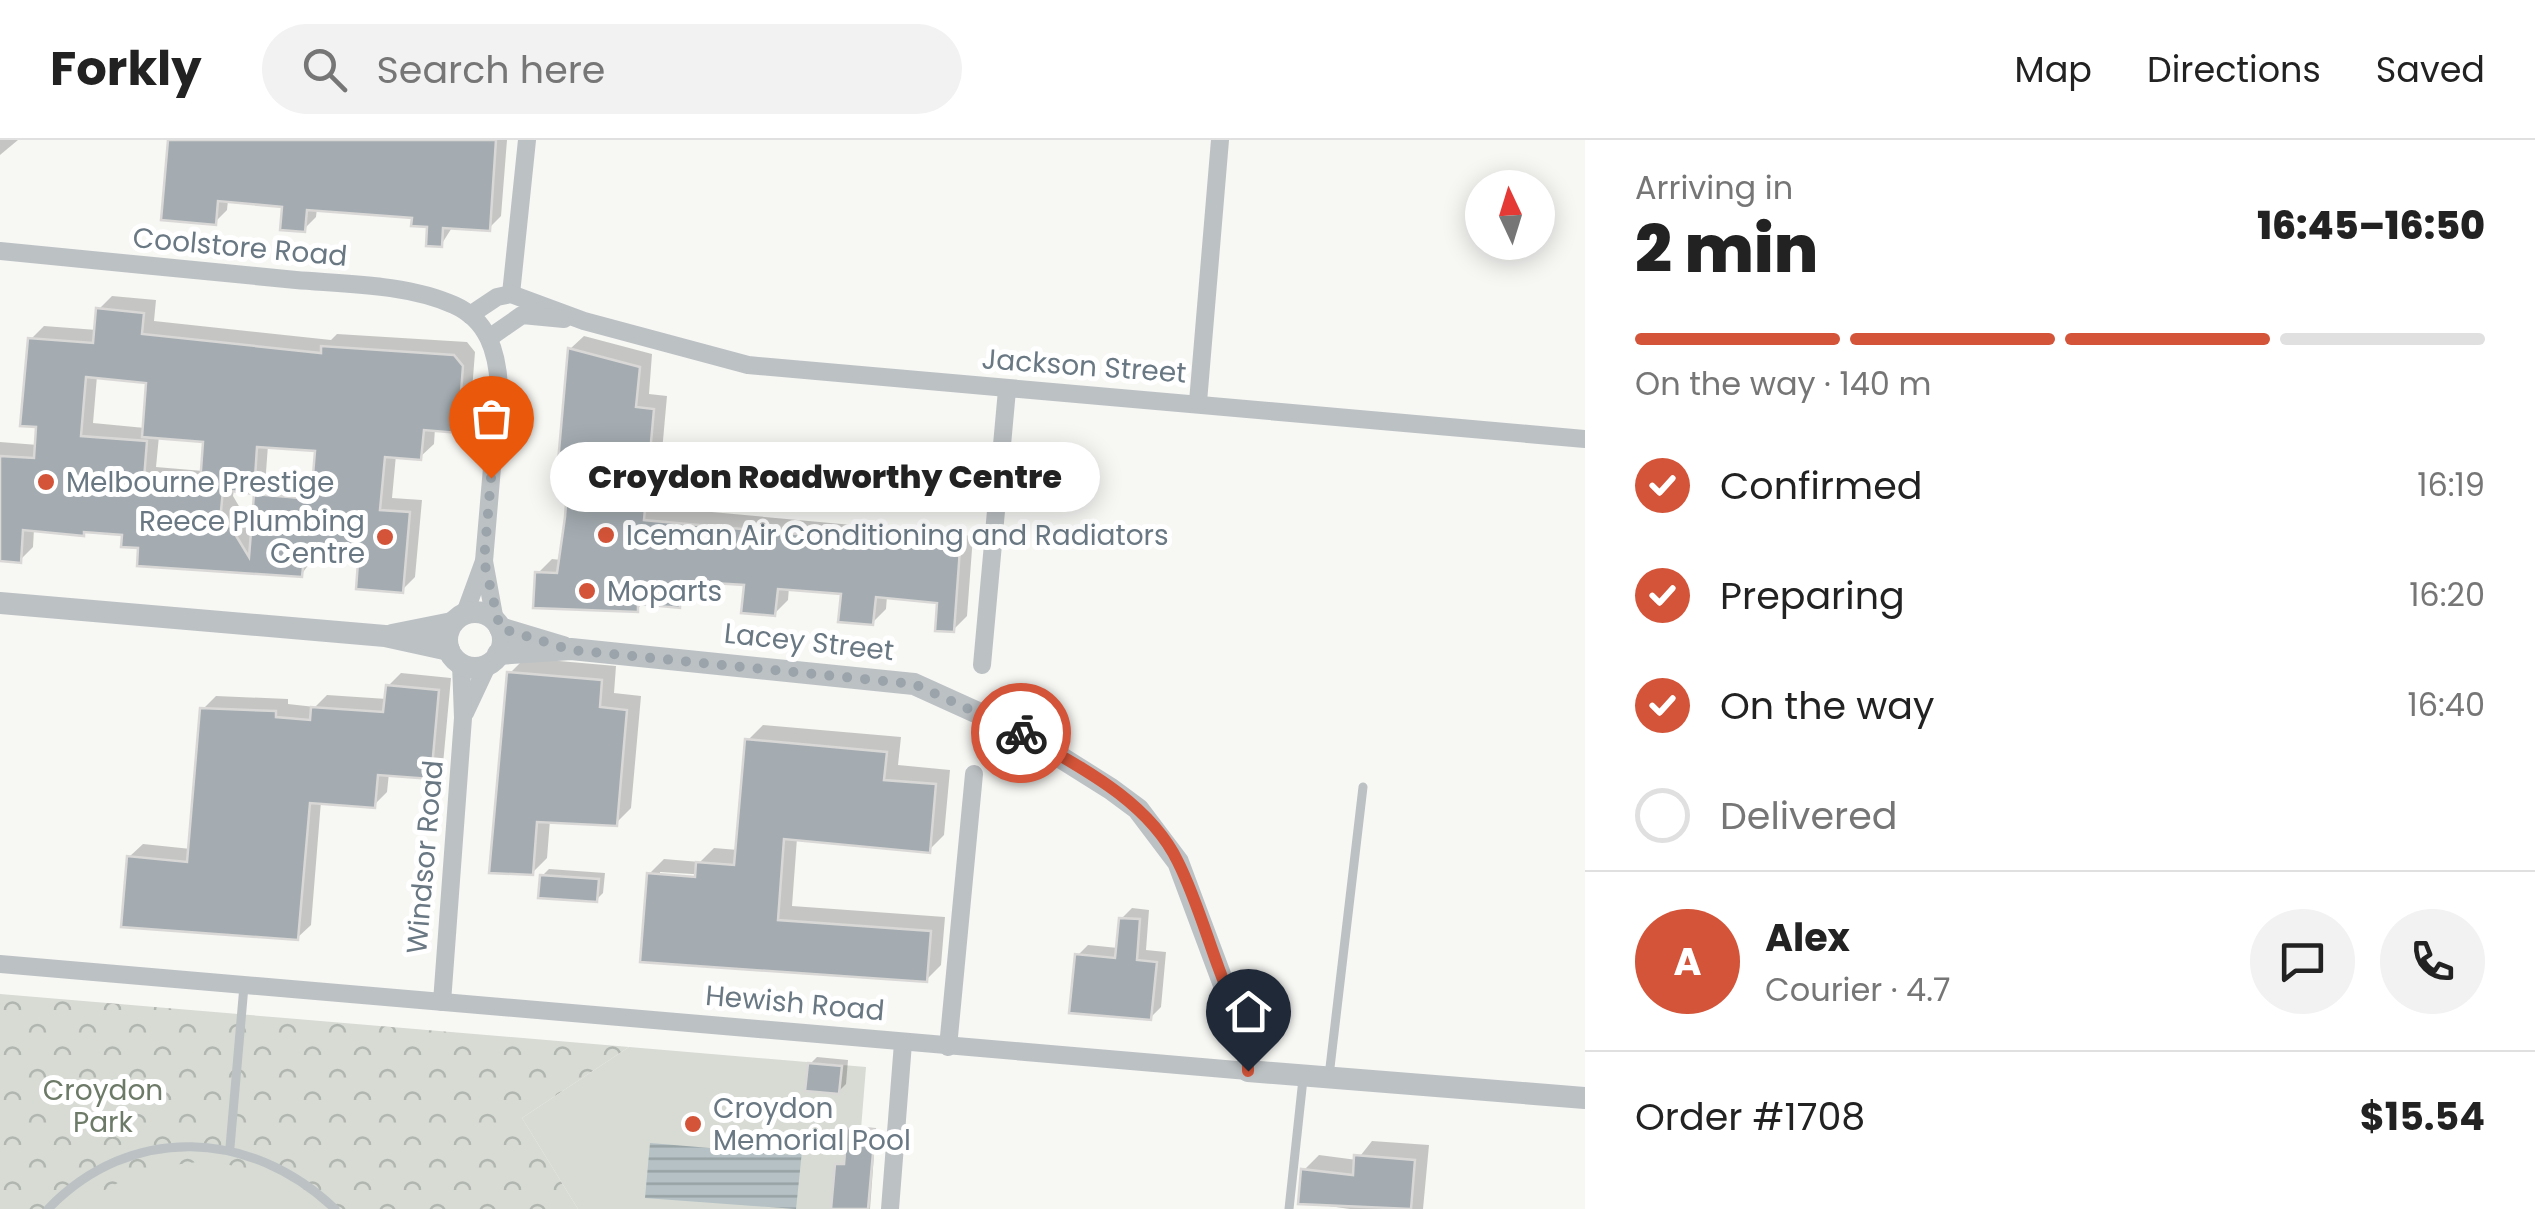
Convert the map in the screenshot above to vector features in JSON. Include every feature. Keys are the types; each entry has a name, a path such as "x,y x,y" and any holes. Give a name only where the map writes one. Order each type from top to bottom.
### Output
{"street":[{"path":"511,294 527,140"},
{"path":"1198,402 1220,140"},
{"name":"Coolstore Road","path":"0,251 359,286 434,298 470,315"},
{"path":"0,604 385,636 455,657 474,667 494,659 498,624 484,561 498,360 490,338 470,315 497,297 511,294 584,321"},
{"path":"490,338 522,315 584,321"},
{"name":"Jackson Street","path":"584,321 748,365 1585,439"},
{"path":"982,665 1007,390"},
{"path":"455,657 447,636 484,561"},
{"path":"385,636 482,613 498,624"},
{"name":"Lacey Street","path":"498,624 571,650"},
{"name":"Lacey Street","path":"494,659 571,650 914,684 999,722 1085,772 1138,809 1178,862 1248,1052 1248,1071"},
{"name":"Windsor Road","path":"442,1002 463,718 455,657"},
{"name":"Windsor Road","path":"463,718 494,659"},
{"path":"948,1047 974,774"},
{"name":"Hewish Road","path":"0,964 1585,1098"},
{"path":"890,1209 903,1043"}],"lane":[{"path":"1328,1079 1363,787"},
{"path":"230,1148 244,985"},
{"path":"1289,1209 1303,1076"},
{"path":"48,1209 68,1189 136,1156 188,1146 230,1148 298,1180 335,1209"}],"green space":[{"name":"Croydon Park","path":"0,994 629,1047 522,1118 578,1209 0,1209"},
{"name":"Croydon Memorial Pool","path":"629,1047 866,1067 861,1129 875,1130 868,1209 578,1209 522,1118"},
{"path":"218,1161 286,1184 319,1209 77,1209 110,1187 143,1173 179,1164"}],"shaded area":[{"path":"650,1143 794,1155 802,1151 796,1209 645,1198"}],"building":[{"path":"168,140 496,140 490,231 443,228 442,247 426,246 427,227 411,226 412,218 307,210 305,232 280,230 282,207 218,201 216,225 161,220"},
{"path":"96,308 144,313 142,334 321,353 321,346 454,355 463,366 458,433 424,430 421,460 385,457 380,510 410,512 403,593 356,589 358,562 304,557 302,577 137,566 138,548 121,547 122,535 23,530 21,563 0,561 0,456 34,458 36,427 20,426 28,338 93,343","holes":["86,377 146,383 142,437 203,442 200,484 144,479 147,441 81,436","257,447 315,451 311,499 254,494","223,490 254,494 249,557 221,511"]},
{"path":"568,348 640,367 636,407 654,409 644,520 960,549 954,632 935,631 937,603 876,597 873,625 838,622 841,594 778,589 775,616 741,613 744,585 681,581 680,608 638,604 638,612 533,608 535,572 557,573 565,517 569,463 558,462"},
{"path":"507,672 602,680 600,707 627,710 617,826 537,822 533,875 489,873"},
{"path":"386,685 439,690 431,779 378,775 375,808 310,803 298,940 121,927 127,856 187,862 200,708 276,711 276,717 310,720 311,707 383,712"},
{"path":"745,739 887,752 884,780 936,784 930,853 784,839 778,920 931,931 927,982 640,962 647,873 695,877 696,862 734,865"},
{"path":"540,875 599,879 597,902 538,898"},
{"path":"1119,918 1140,919 1137,960 1157,962 1151,1020 1069,1013 1075,954 1115,958"},
{"path":"808,1063 842,1066 839,1094 805,1091"},
{"path":"847,1128 875,1130 868,1209 831,1209 835,1164 844,1164"},
{"path":"1354,1155 1415,1160 1411,1209 1298,1204 1301,1169 1353,1175"}],"way so far":[{"path":"491,478 484,561 495,621 500,628 520,631 571,650 864,676 914,684 1021,733"}],"place":[{"name":"Croydon Roadworthy Centre","path":"491,478"},
{"name":"Melbourne Prestige","path":"46,482"},
{"name":"Iceman Air Conditioning and Radiators","path":"606,535"},
{"name":"Reece Plumbing Centre","path":"385,537"},
{"name":"Moparts","path":"587,591"},
{"name":"Croydon Memorial Pool","path":"693,1124"}],"route":[{"path":"1021,733 1138,809 1163,837 1178,862 1226,990 1248,1052 1248,1071"}]}
